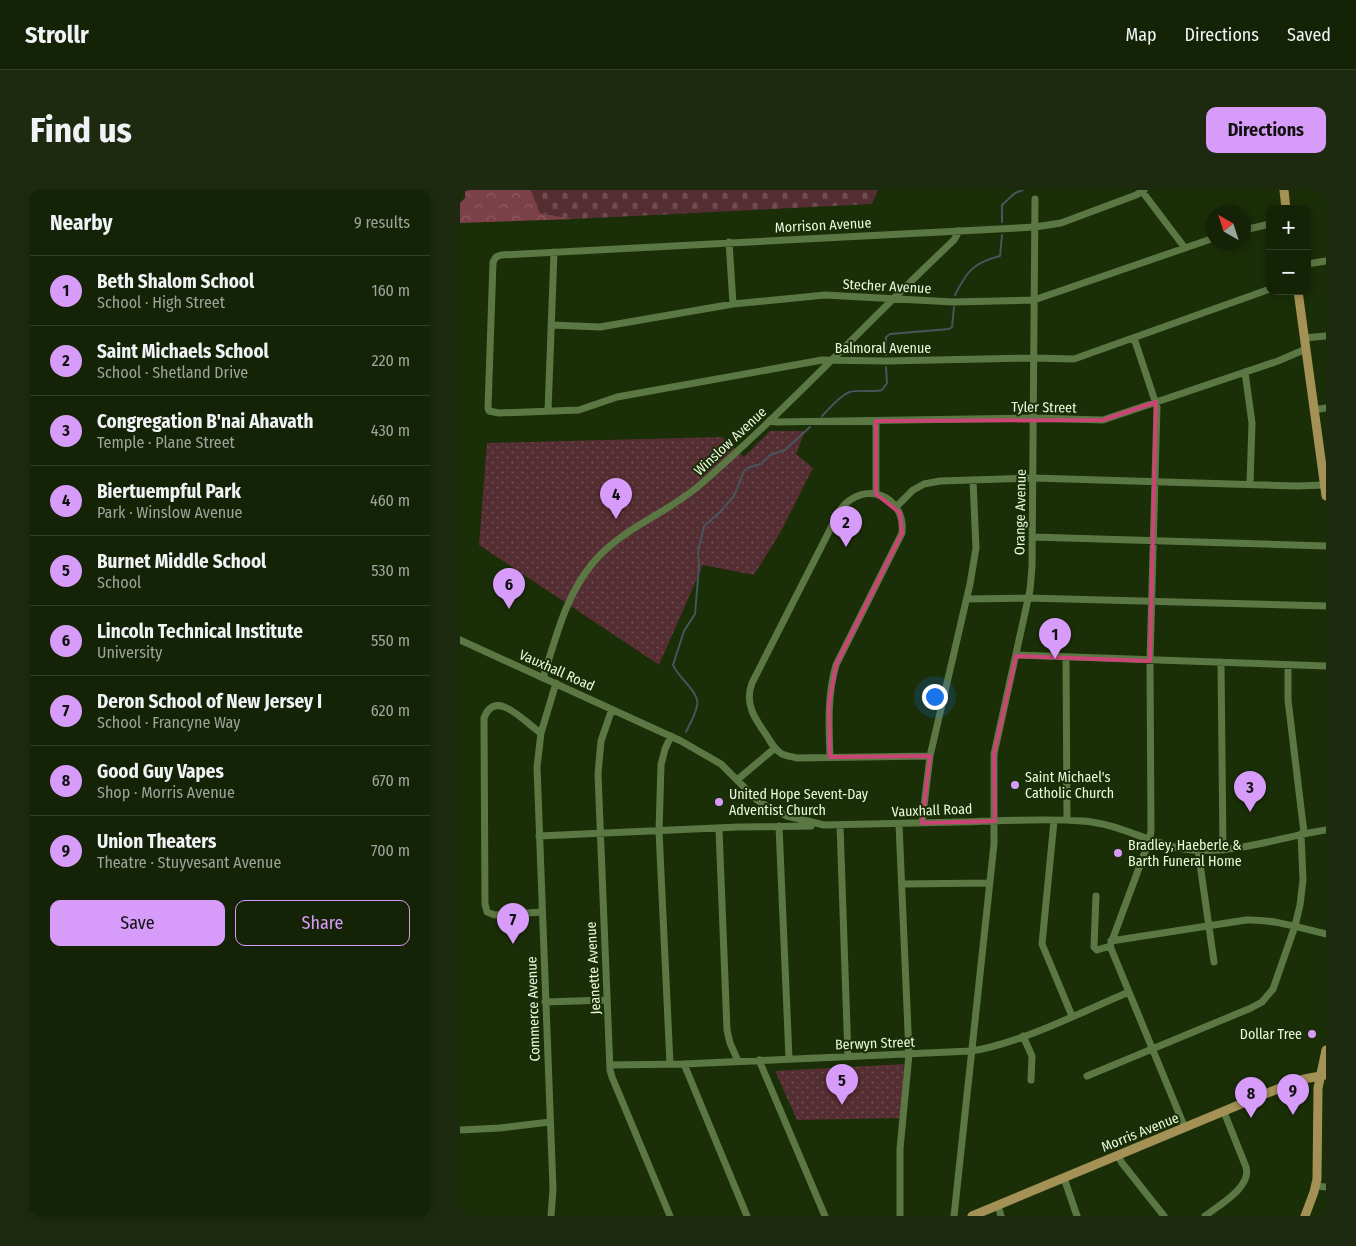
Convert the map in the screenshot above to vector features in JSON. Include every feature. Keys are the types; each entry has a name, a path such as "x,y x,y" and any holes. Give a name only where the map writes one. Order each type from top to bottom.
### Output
{"main road":[{"path":"1284,190 1286,205"},
{"path":"1299,295 1325,490"},
{"path":"1305,1216 1316,1186 1318,1167 1318,1094 1324,1074 1326,1050"},
{"name":"Morris Avenue","path":"972,1216 1295,1082 1324,1074"}],"street":[{"name":"Morrison Avenue","path":"490,411 487,406 493,262 496,257 501,255 1034,227 1061,223 1142,190"},
{"path":"1142,190 1185,248"},
{"name":"Orange Avenue","path":"954,1216 994,844 994,754 1028,598 1032,567 1035,198"},
{"path":"1251,228 1266,225"},
{"name":"Winslow Avenue","path":"543,678 565,608 582,577 593,563 618,539 700,486 954,240 959,231"},
{"name":"Stecher Avenue","path":"552,325 600,327 733,304 825,295 953,302 1034,300 1206,241"},
{"path":"729,242 733,304"},
{"path":"548,411 554,252"},
{"path":"1311,263 1326,261"},
{"name":"Balmoral Avenue","path":"490,411 499,413 579,410 623,396 814,361 1074,359 1266,290"},
{"path":"1304,338 1326,336"},
{"path":"1134,338 1156,402 1150,660 1151,831 1111,943 1184,1128"},
{"name":"Tyler Street","path":"770,420 776,422 1034,418 1103,420 1245,372 1306,349"},
{"path":"1245,372 1252,423 1250,483"},
{"path":"1314,410 1326,408"},
{"path":"876,421 876,494"},
{"path":"896,507 908,494 924,484 940,481 1033,478 1155,480 1250,483 1325,490"},
{"path":"922,823 930,756 967,599 976,548 973,480"},
{"path":"830,758 829,704 832,678 841,652 902,536 902,520 896,507 889,500 876,494 862,494 852,498 840,510 752,683 749,699 751,712 775,748 783,754 798,758 830,758 930,756"},
{"path":"1033,537 1326,546"},
{"path":"967,599 1151,600 1326,606"},
{"name":"Vauxhall Road","path":"460,640 671,736 722,764 757,800 768,807 794,818 824,825 1085,821 1106,825 1149,841 1198,850 1222,850 1326,830"},
{"path":"1016,656 1326,666"},
{"path":"1066,658 1067,820"},
{"path":"1221,662 1222,850"},
{"path":"1087,1076 1262,1002 1271,993 1277,981 1295,926 1303,880 1302,834 1288,700 1288,665"},
{"name":"Commerce Avenue","path":"551,1216 553,1189 537,767 540,733 556,683"},
{"path":"540,733 500,704 493,705 487,710 484,718 485,904 487,912 495,915 542,912"},
{"name":"Jeanette Avenue","path":"612,709 601,741 598,759 599,834 610,1065 612,1077 670,1216"},
{"path":"670,1064 659,831 661,765 671,736"},
{"path":"737,780 775,748"},
{"path":"1054,820 1042,944 1072,1016"},
{"path":"899,824 909,1054 900,1149 900,1216"},
{"path":"539,836 824,825"},
{"path":"840,825 848,1057"},
{"path":"779,826 788,1058"},
{"path":"719,828 727,1030 730,1044 738,1061"},
{"path":"1198,850 1214,962"},
{"path":"902,884 989,883"},
{"path":"1096,896 1094,947 1097,950 1111,943 1208,926 1258,920 1295,926 1326,934"},
{"name":"Berwyn Street","path":"610,1065 684,1064 971,1051 997,1046 1024,1036 1129,992"},
{"path":"545,1002 607,1000"},
{"path":"1024,1036 1032,1056 1031,1080"},
{"path":"759,1060 825,1216"},
{"path":"684,1064 747,1216"},
{"path":"1206,1216 1242,1187 1248,1175 1224,1112"},
{"path":"460,1130 550,1122"},
{"path":"1118,1156 1164,1216"},
{"path":"1064,1178 1077,1216"},
{"path":"1316,1186 1326,1187"},
{"path":"998,1205 1001,1216"}],"highlighted area":[{"path":"1156,402 1150,661 1016,656 994,754 995,821 922,823 930,756 830,757 829,704 836,665 902,533 900,513 876,494 876,421 1103,420"}],"green space":[{"path":"465,190 531,190 540,213 574,219 460,223 460,203 465,198"},
{"path":"531,190 878,190 872,204 574,219 540,213"},
{"path":"770,431 805,431 796,454 813,468 780,533 754,575 703,565 659,665 479,545 487,443 722,437 744,457"},
{"path":"904,1064 901,1118 797,1120 775,1071"}],"waterway":[{"path":"1002,222 1002,205 1015,193 1023,190"},
{"path":"955,295 963,280 972,269 983,262 1000,256 1002,235"},
{"path":"886,355 886,337 890,334 949,329 952,327 954,307"},
{"path":"822,416 835,402 846,394 854,391 882,390 887,383 886,367"},
{"path":"686,732 695,713 697,701 696,696 673,665 684,631 695,614 699,567 698,552 704,526 734,496 744,471 761,464 770,455 785,450 810,427"}],"place":[{"name":"Biertuempful Park","path":"616,519"},
{"name":"Saint Michaels School","path":"846,547"},
{"name":"Lincoln Technical Institute","path":"509,609"},
{"name":"Beth Shalom School","path":"1055,659"},
{"name":"Saint Michael's Catholic Church","path":"1015,785"},
{"name":"United Hope Sevent-Day Adventist Church","path":"719,802"},
{"name":"Congregation B'nai Ahavath","path":"1250,812"},
{"name":"Bradley, Haeberle & Barth Funeral Home","path":"1118,853"},
{"name":"Deron School of New Jersey I","path":"513,944"},
{"name":"Dollar Tree","path":"1312,1034"},
{"name":"Burnet Middle School","path":"842,1105"},
{"name":"Union Theaters","path":"1293,1115"},
{"name":"Good Guy Vapes","path":"1251,1118"}]}
